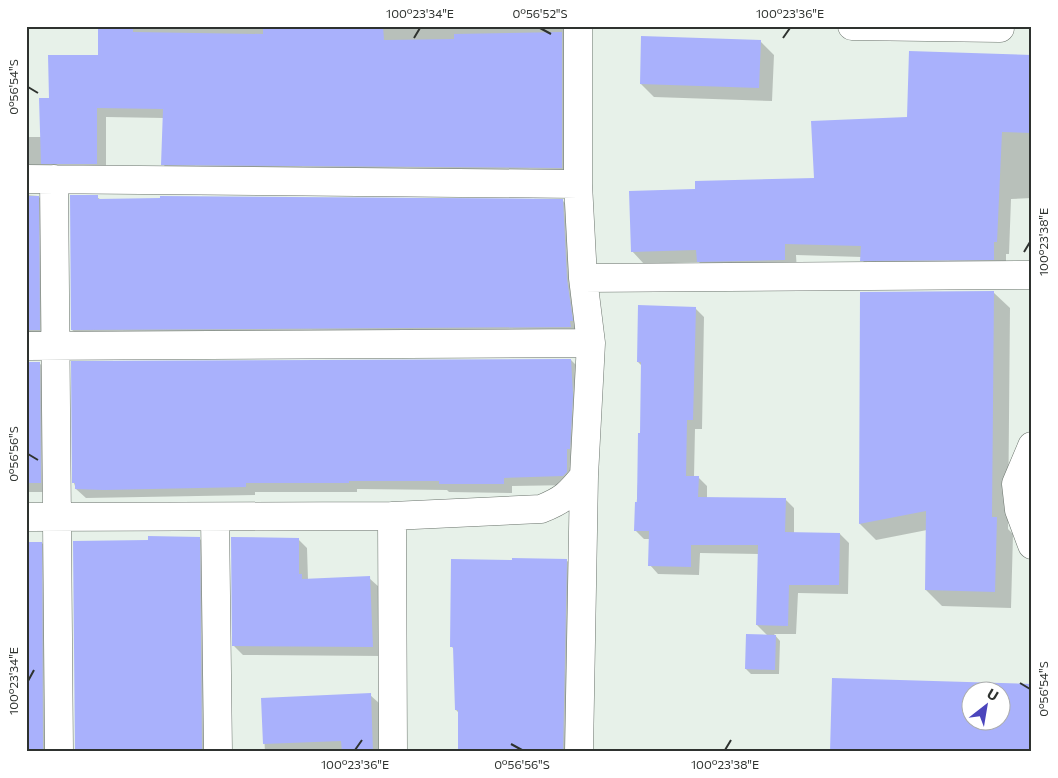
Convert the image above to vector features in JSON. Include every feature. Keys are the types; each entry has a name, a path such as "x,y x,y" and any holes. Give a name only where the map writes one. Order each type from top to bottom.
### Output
{"street":[{"path":"578,26 578,184 583,278 591,343 584,476 579,752"},
{"path":"852,26 1000,28"},
{"path":"26,180 578,184"},
{"path":"54,180 59,752"},
{"path":"583,278 1032,275"},
{"path":"26,346 591,343"},
{"path":"1032,446 1016,484 1019,510 1032,545"},
{"path":"26,517 392,516 542,509 560,502 584,476"},
{"path":"392,516 393,752"},
{"path":"215,517 218,752"}],"building":[{"path":"98,26 133,26 133,32 263,34 263,26 383,26 384,40 454,39 454,34 562,32 562,168 161,165 163,109 97,108 97,164 41,164 39,98 49,98 48,55 98,55"},
{"path":"641,36 761,40 759,88 640,84"},
{"path":"909,51 1032,55 1032,133 1002,132 997,242 994,242 994,260 860,261 861,246 785,244 785,260 697,262 696,250 631,252 629,191 695,189 695,181 814,178 811,121 907,117"},
{"path":"70,195 98,195 98,199 160,198 160,196 563,199 567,279 573,321 570,321 571,327 71,330"},
{"path":"26,196 39,196 40,330 26,330"},
{"path":"994,291 992,517 997,517 995,592 925,590 926,511 859,524 860,292"},
{"path":"638,305 696,307 693,420 687,420 686,476 699,476 698,497 786,498 785,532 840,533 839,585 789,585 788,626 756,625 758,545 691,545 691,567 648,566 649,531 634,531 635,502 637,502 638,433 640,433 641,362 637,362"},
{"path":"571,359 573,395 570,449 567,449 567,472 563,476 504,478 504,484 439,484 439,481 349,481 349,483 246,483 246,487 104,490 75,489 75,483 72,483 71,361"},
{"path":"26,362 40,362 41,483 26,483"},
{"path":"148,536 200,537 202,752 75,752 73,541 148,540"},
{"path":"231,537 299,538 299,574 302,574 302,579 370,576 373,647 232,646"},
{"path":"26,542 42,542 43,752 26,752"},
{"path":"512,558 567,559 563,752 458,752 458,710 455,710 453,647 450,647 451,559 512,560"},
{"path":"746,634 776,635 775,670 745,669"},
{"path":"832,678 960,682 960,730 1010,730 1010,683 1032,684 1032,752 830,752"},
{"path":"371,693 373,752 342,752 341,741 263,744 261,698"}]}
